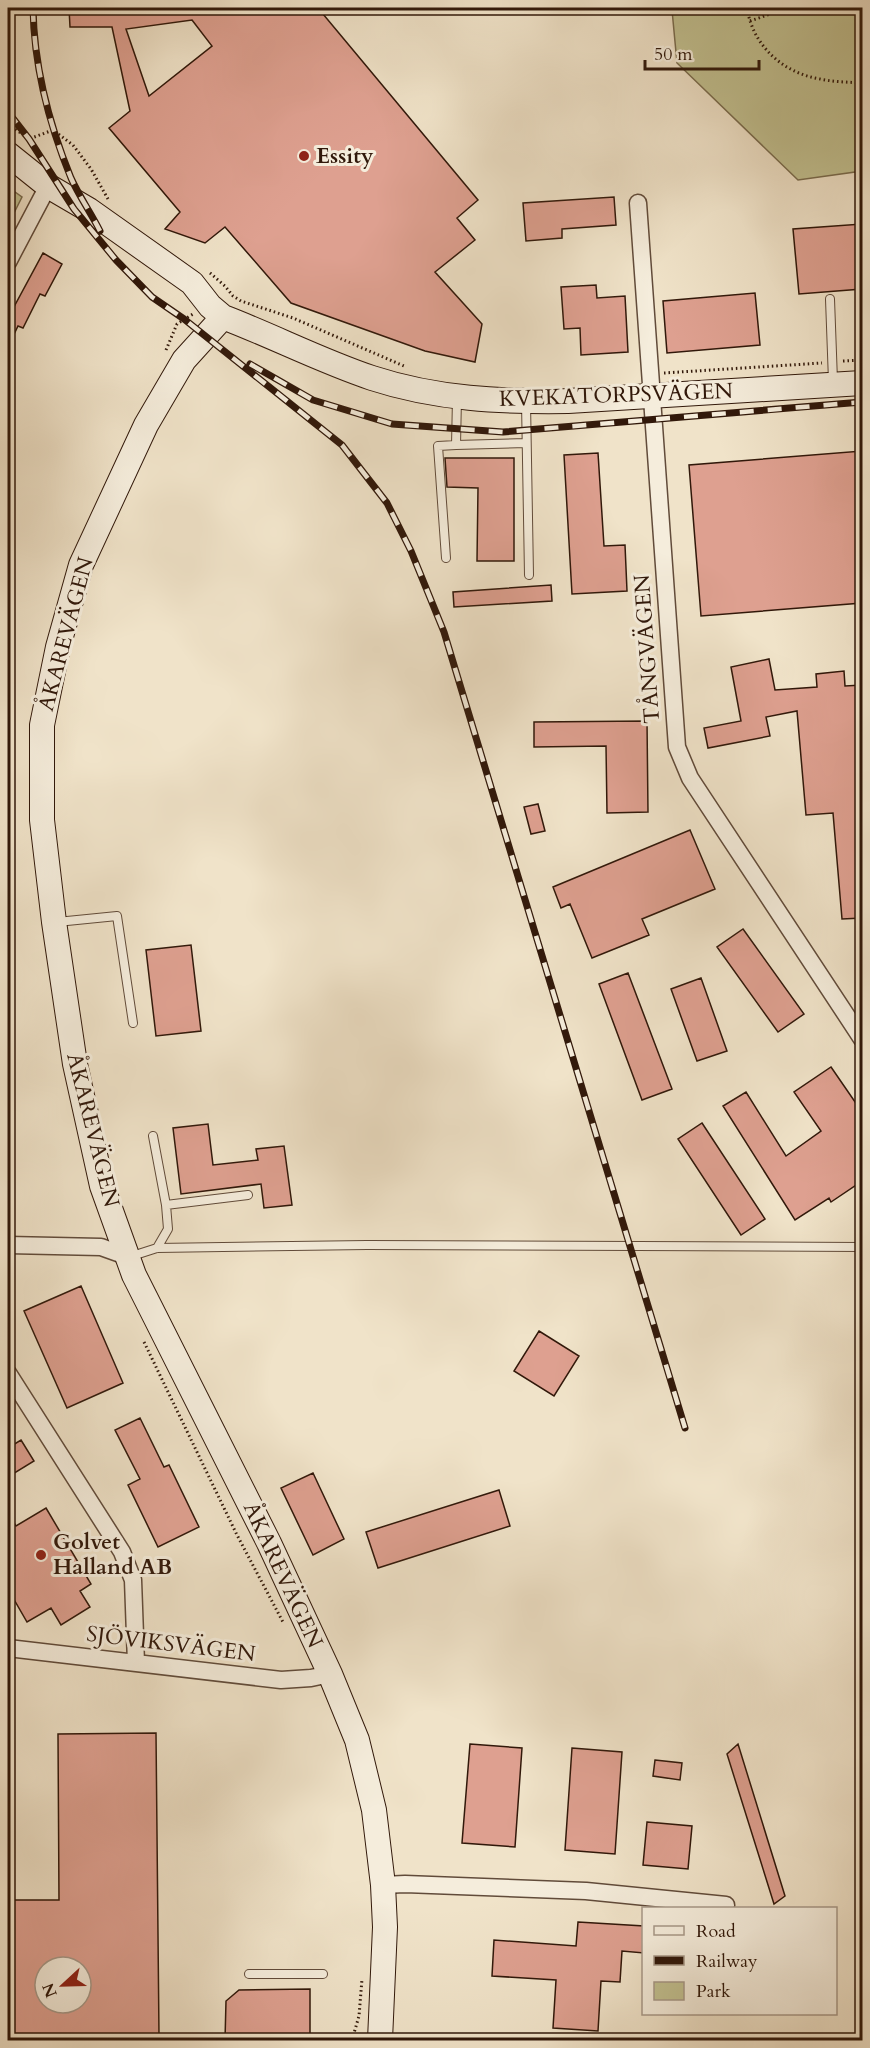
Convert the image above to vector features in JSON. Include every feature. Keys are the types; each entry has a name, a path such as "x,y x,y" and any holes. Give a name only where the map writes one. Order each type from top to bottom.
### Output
{"street":[{"name":"KVEKATORPSVÄGEN","path":"8,154 48,186 89,210 192,283 210,306 223,317 373,378 429,393 526,402 652,385 832,373 862,383"},
{"path":"8,262 48,186"},
{"name":"TÅNGVÄGEN","path":"638,203 677,747 690,778 862,1039"},
{"name":"ÅKAREVÄGEN","path":"223,317 184,360 146,425 81,565 58,647 42,725 42,820 54,922 77,1075 102,1186 134,1275 269,1543 330,1674 357,1740 374,1810 383,1885 385,1927 380,2040"},
{"path":"8,1245 101,1247 129,1257"},
{"path":"8,1373 122,1552 133,1581 136,1663"},
{"name":"SJÖVIKSVÄGEN","path":"8,1648 280,1680 330,1674"},
{"path":"383,1885 586,1891 726,1905"}],"lane":[{"path":"830,299 832,373"},
{"path":"456,445 457,397"},
{"path":"526,402 529,575"},
{"path":"446,558 438,446 526,443"},
{"path":"54,922 117,916 133,1023"},
{"path":"153,1136 166,1205 168,1229 157,1248"},
{"path":"166,1205 248,1196"},
{"path":"129,1257 157,1248 367,1245 862,1247"},
{"path":"249,1974 323,1974"}],"path":[{"path":"747,8 750,21 766,50 779,63 797,73 820,79 862,83"},
{"path":"750,21 778,11 801,8"},
{"path":"8,124 29,139 53,130 73,146 91,169 109,201"},
{"path":"206,269 225,286 232,296 241,301 293,318 407,367"},
{"path":"652,385 832,373 862,360"}],"green space":[{"path":"862,8 862,171 798,180 677,63 672,10"},
{"path":"8,187 22,197 8,225"}],"building":[{"name":"Essity","path":"69,8 318,8 478,200 457,218 475,240 435,272 482,324 475,362 425,351 291,303 225,227 205,243 165,229 180,212 109,128 130,111 112,27 70,27","holes":["192,20 212,46 149,96 126,29"]},
{"path":"614,197 616,225 562,229 562,238 526,241 523,203"},
{"path":"862,224 862,289 799,294 793,229"},
{"path":"43,253 62,264 45,296 40,294 23,328 18,326 8,347 8,318"},
{"path":"596,285 597,298 625,296 628,352 581,355 580,328 564,329 561,287"},
{"path":"755,293 760,345 667,353 663,301"},
{"path":"862,451 862,603 701,616 689,465"},
{"path":"598,453 604,546 625,545 627,591 572,594 564,455"},
{"path":"445,458 514,458 514,561 477,561 478,488 447,487"},
{"path":"551,585 552,601 454,607 453,592"},
{"path":"769,659 775,690 817,687 816,674 844,671 845,686 862,685 862,918 842,919 833,813 806,815 797,711 766,717 770,736 708,748 704,728 741,721 731,667"},
{"path":"647,721 648,812 607,813 606,746 534,747 534,722"},
{"path":"538,804 545,831 531,834 524,807"},
{"path":"690,830 715,889 642,919 649,935 592,958 570,904 561,908 553,887"},
{"path":"743,929 804,1014 778,1032 717,947"},
{"path":"191,945 201,1031 156,1036 146,950"},
{"path":"628,973 672,1089 642,1100 599,984"},
{"path":"701,978 727,1051 697,1061 671,989"},
{"path":"831,1067 862,1112 862,1181 831,1202 829,1198 795,1220 723,1106 746,1092 786,1156 821,1131 794,1092"},
{"path":"702,1123 765,1219 741,1235 678,1139"},
{"path":"208,1124 213,1165 258,1160 256,1149 284,1146 292,1205 264,1208 261,1184 181,1194 173,1128"},
{"path":"81,1286 123,1383 67,1408 24,1311"},
{"path":"539,1331 579,1356 554,1396 514,1371"},
{"path":"140,1418 164,1467 169,1465 199,1527 158,1547 128,1485 140,1479 115,1430"},
{"path":"21,1440 34,1461 8,1477 8,1448"},
{"path":"313,1473 344,1539 313,1555 281,1488"},
{"path":"499,1490 510,1526 378,1568 366,1532"},
{"name":"Golvet Halland AB","path":"46,1508 91,1584 80,1591 90,1607 61,1625 51,1608 27,1622 8,1589 8,1512 16,1526"},
{"path":"156,1733 159,2036 8,2037 8,1900 59,1900 58,1734"},
{"path":"470,1744 522,1748 515,1847 462,1843"},
{"path":"738,1744 785,1896 774,1904 727,1754"},
{"path":"572,1748 622,1752 615,1854 565,1850"},
{"path":"655,1760 682,1763 680,1780 653,1776"},
{"path":"647,1822 692,1826 688,1869 643,1865"},
{"path":"578,1922 642,1926 642,1953 622,1951 620,1982 601,1981 598,2031 553,2028 556,1980 492,1976 494,1940 576,1946"},
{"path":"310,1989 310,2037 306,2040 225,2040 226,2001 239,1990"}],"railway":[{"path":"33,8 36,51 44,95 56,137 71,178 100,231"},
{"path":"8,112 29,139 74,209 116,260 152,297 184,319 342,445 387,503 411,551 444,632 685,1428"},
{"path":"250,364 313,400 392,424 503,432 862,402"}],"place":[{"name":"Essity","path":"304,156"},
{"name":"Golvet Halland AB","path":"41,1555"}]}
